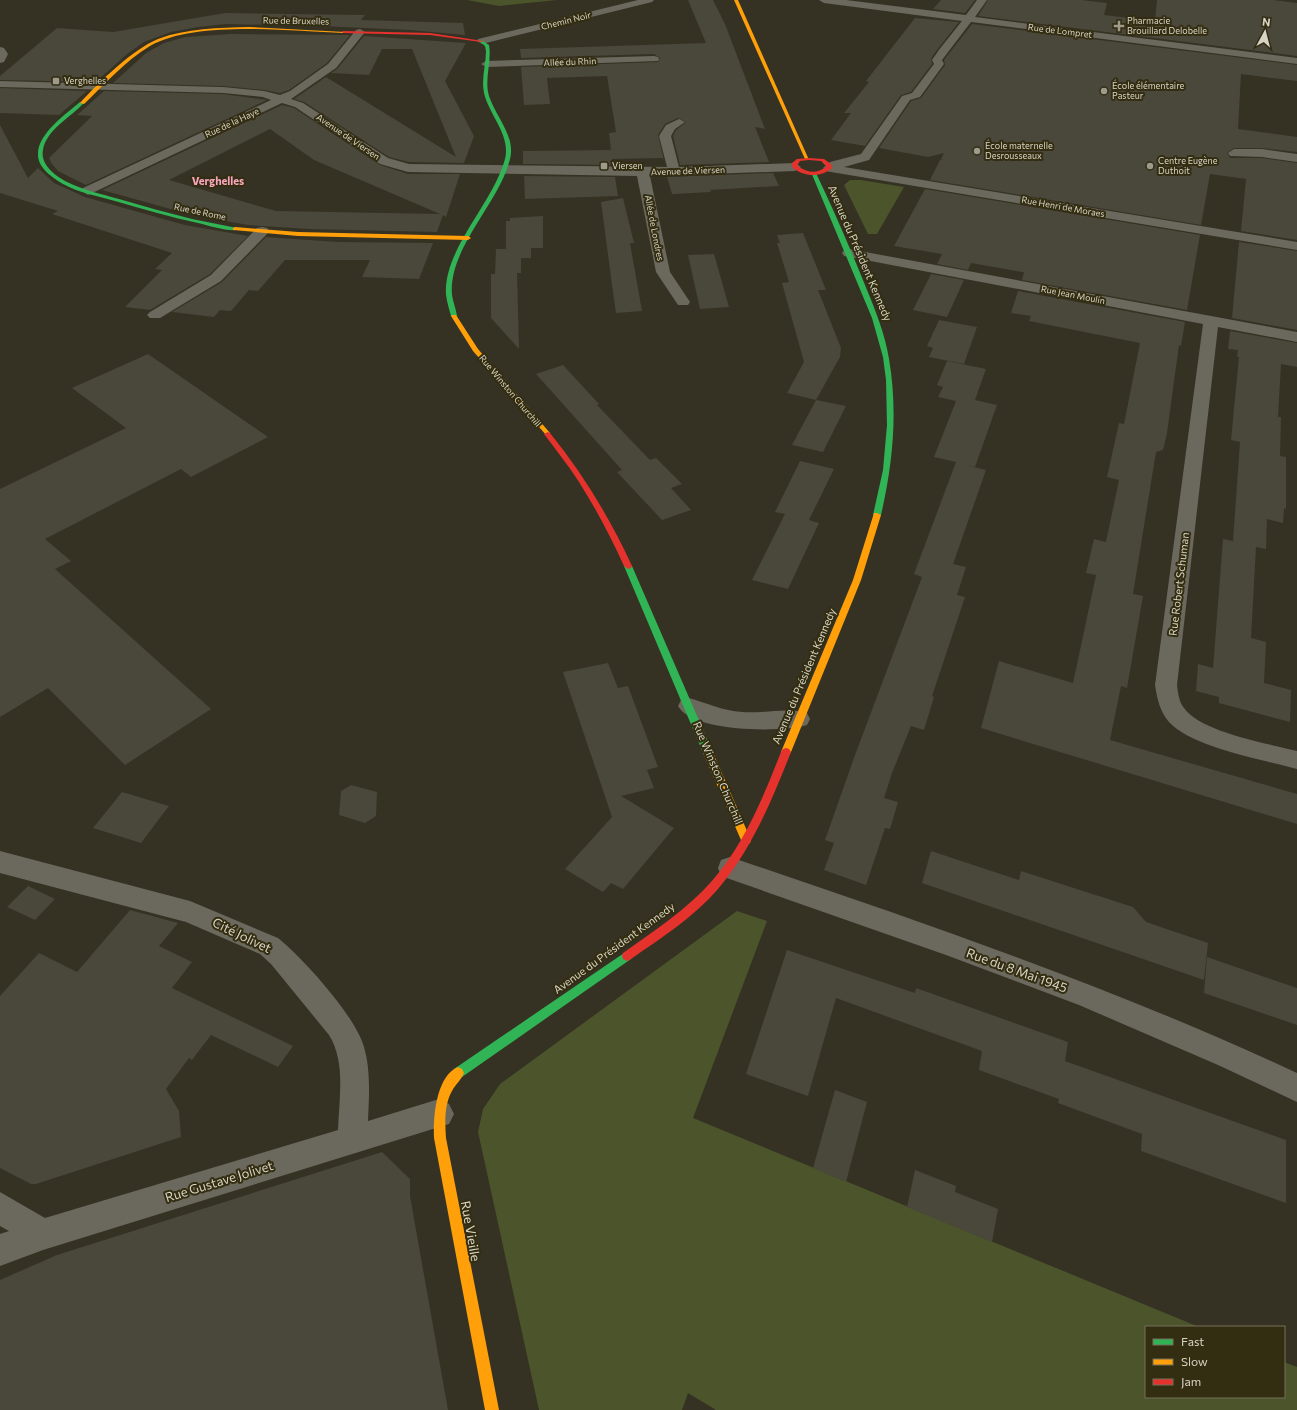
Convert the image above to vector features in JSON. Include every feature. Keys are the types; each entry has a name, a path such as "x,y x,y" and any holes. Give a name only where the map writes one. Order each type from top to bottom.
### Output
{"street":[{"name":"Chemin Noir","path":"482,41 649,0"},
{"path":"736,0 807,159"},
{"name":"Rue de Lompret","path":"824,0 1297,61"},
{"path":"813,173 800,171 795,167 796,162 807,159 822,160 829,167 855,162 865,157 906,98 916,95 939,64 937,60 944,49 950,46 982,0"},
{"name":"Rue de Bruxelles","path":"100,86 145,47 167,38 185,33 221,29 360,32 439,35 482,41"},
{"name":"Rue de la Haye","path":"88,191 282,99 314,80 332,66 360,32"},
{"path":"482,41 488,47 486,64"},
{"path":"0,50 3,54 0,60"},
{"name":"Allée du Rhin","path":"486,64 654,59"},
{"name":"Rue Winston Churchill","path":"486,64 485,84 487,96 508,148 508,158 497,190 468,238 452,269 448,283 448,299 454,317 465,338 559,449 591,493 612,532 746,840"},
{"name":"Avenue de Viersen","path":"0,84 234,90 264,94 282,99 309,110 378,158 390,163 417,168 674,172 795,167"},
{"name":"Rue de Rome","path":"100,86 52,130 44,139 40,148 40,157 49,172 60,180 88,191 190,221 262,231 299,234 468,238"},
{"path":"674,172 666,133 670,127 679,122"},
{"path":"1234,153 1262,153 1297,158"},
{"name":"Avenue du Président Kennedy","path":"467,1065 658,934 707,893 730,868 761,809 857,581 884,497 889,458 892,405 886,358 877,321 849,253 813,173 823,172 829,167"},
{"name":"Rue Henri de Moraes","path":"829,167 1297,246"},
{"name":"Allée de Londres","path":"643,172 663,272 683,302"},
{"path":"155,315 216,278 262,231"},
{"name":"Rue Jean Moulin","path":"849,253 1297,337"},
{"name":"Rue Robert Schuman","path":"1211,321 1167,677 1168,696 1178,716 1194,728 1216,737 1297,760"},
{"name":"Rue Winston Churchill","path":"689,706 719,718 738,722 799,719"},
{"name":"Cité Jolivet","path":"0,862 190,912 269,946 280,955 341,1028 350,1045 353,1066 353,1140"},
{"name":"Rue du 8 Mai 1945","path":"730,868 1012,967 1101,1001 1202,1043 1297,1088"},
{"name":"Rue Vieille","path":"467,1065 453,1077 444,1090 439,1114 441,1141 492,1410"},
{"name":"Rue Gustave Jolivet","path":"0,1250 43,1234 439,1114"},
{"path":"0,1208 43,1234"}],"green space":[{"path":"467,0 557,0 499,6"},
{"path":"850,180 861,180 904,187 877,234 868,234 844,185"},
{"path":"737,911 767,921 693,1118 1197,1326 1145,1326 1145,1398 1285,1398 1285,1362 1297,1367 1297,1410 716,1410 688,1393 682,1410 539,1410 478,1132 483,1109 500,1084"}],"building":[{"path":"688,0 713,0 725,24 765,129 755,127 769,162 680,165 673,136 676,130 686,122 678,118 665,124 658,135 665,165 663,158 612,159 613,165 523,164 523,151 611,150 609,133 616,132 607,76 547,78 550,104 524,105 521,67 658,62 660,58 654,54 521,58 520,49 706,43"},
{"path":"941,0 975,0 965,13 933,9"},
{"path":"988,0 1081,0 1107,3 1104,15 1155,21 1157,0 1273,0 1297,3 1297,56 978,16"},
{"path":"225,13 365,15 361,20 463,23 465,35 410,30 226,24 171,32 144,42 127,54 96,82 0,80 0,76 57,28 113,32"},
{"path":"915,18 959,22 934,54 931,59 932,64 911,92 901,95 865,146 831,140 851,113 844,113 869,82 866,81"},
{"path":"972,24 1297,65 1297,81 1241,74 1238,129 1297,137 1297,152 1262,148 1234,148 1227,153 1230,158 1262,158 1297,163 1297,240 1241,231 1246,179 1210,174 1201,225 930,180 940,160 943,159 941,159 944,153 928,157 879,148 911,101 921,98 945,65 944,60"},
{"path":"231,34 350,35 327,63 289,90 280,93 223,86 113,83 146,53 164,43 185,37"},
{"path":"364,36 466,43 445,81 474,136 464,163 409,162 389,157 304,102 294,99 326,77 456,157 412,49 382,49 369,75 331,73 337,69"},
{"path":"0,88 87,91 59,115 0,113"},
{"path":"104,91 223,94 267,100 86,185 58,171 49,158 92,116 77,115"},
{"path":"282,105 294,108 380,165 408,174 460,174 446,217 443,215 437,232 309,229 248,225 192,215 102,190","holes":["270,129 314,160 440,214 276,211 169,180"]},
{"path":"0,125 28,178 38,168 54,183 85,197 185,225 248,236 210,274 150,310 125,307 162,270 155,269 172,253 52,214 58,211 0,193"},
{"path":"773,173 779,186 710,190 711,192 675,194 672,194 667,177"},
{"path":"524,176 615,177 618,196 525,199"},
{"path":"925,189 1200,235 1187,310 1022,280 1024,272 971,263 968,270 937,264 942,254 894,246"},
{"path":"623,198 634,243 630,243 642,311 616,313 601,202"},
{"path":"543,216 543,248 531,248 531,258 521,258 521,273 517,273 519,349 491,318 491,274 495,274 496,249 506,249 506,221 510,221 510,218"},
{"path":"803,233 826,290 818,290 841,348 840,357 816,400 787,393 804,362 782,283 789,282 777,243 780,243 777,235"},
{"path":"266,237 338,242 433,243 419,279 362,277 370,260 285,260 258,291 249,290 231,311 220,310 214,317 172,312 222,282"},
{"path":"1239,242 1297,251 1297,330 1232,318"},
{"path":"714,254 729,307 700,309 688,255"},
{"path":"931,274 964,280 947,317 913,310"},
{"path":"1018,291 1185,322 1181,346 1179,345 1167,433 1163,450 1156,452 1133,594 1143,596 1127,688 1121,686 1110,740 1297,794 1297,824 981,728 999,661 1073,683 1096,575 1086,573 1094,539 1106,542 1119,480 1107,477 1119,423 1124,424 1140,343 1029,321 1031,316 1011,313"},
{"path":"939,320 977,327 964,364 929,357 933,348 927,346"},
{"path":"1230,331 1297,343 1297,367 1281,364 1278,417 1281,417 1280,456 1286,457 1286,509 1284,508 1283,523 1267,519 1266,549 1256,547 1251,638 1266,642 1264,683 1291,690 1290,722 1219,703 1219,697 1196,691 1198,664 1213,668 1223,539 1233,541 1240,442 1231,440 1239,357 1237,357 1238,350 1228,349"},
{"path":"148,354 268,437 191,477 181,469 45,539 71,561 55,569 211,709 125,765 48,688 0,717 0,489 126,428 72,388"},
{"path":"947,361 986,369 975,400 997,405 975,467 962,464 986,470 953,564 966,567 957,595 965,597 932,696 934,697 924,730 911,726 892,773 884,798 898,802 890,829 885,828 866,885 824,870 834,843 825,840 855,755 922,577 914,574 956,462 934,457 956,401 938,397 943,387 937,385"},
{"path":"563,365 599,404 597,405 650,460 656,458 682,484 671,488 691,510 662,520 617,472 622,470 536,374"},
{"path":"816,400 846,406 823,452 792,445"},
{"path":"800,461 834,469 809,520 819,523 788,589 752,580 785,514 775,512"},
{"path":"608,663 618,688 628,686 658,767 647,770 654,788 621,796 674,828 623,889 611,883 603,892 565,869 612,817 563,672"},
{"path":"351,785 377,792 376,816 365,823 339,815 341,791"},
{"path":"122,792 169,806 141,843 93,828"},
{"path":"931,851 1019,880 1021,871 1133,907 1146,922 1208,943 1204,980 922,883"},
{"path":"28,886 55,899 35,920 7,907"},
{"path":"130,910 178,923 159,946 192,962 172,988 293,1046 278,1067 211,1035 192,1060 189,1058 166,1089 179,1111 181,1137 36,1184 31,1184 0,1168 0,996 39,953 77,972"},
{"path":"787,950 915,993 916,988 1068,1042 1065,1061 1286,1140 1286,1203 1141,1151 1142,1134 1058,1103 1059,1099 979,1070 982,1051 836,998 808,1096 746,1074"},
{"path":"1207,957 1297,988 1297,1025 1204,993"},
{"path":"835,1090 867,1102 846,1182 813,1168"},
{"path":"382,1152 410,1179 410,1196 448,1410 0,1410 0,1280 57,1255"},
{"path":"915,1170 956,1186 955,1192 998,1209 992,1242 907,1207"}],"traffic: fast":[{"path":"454,316 449,295 451,274 458,255 501,178 508,158 505,134 490,104 485,89 488,51 487,45 481,41"},
{"path":"82,103 62,120 43,142 40,149 40,157 48,171 66,184 92,193 190,220 235,229"},
{"path":"813,173 846,245 873,312 886,357 891,402 891,425 886,470 877,515"},
{"path":"628,566 709,755"},
{"path":"458,1073 627,956"}],"traffic: slow":[{"path":"736,0 807,159"},
{"path":"82,103 119,68 139,52 159,40 178,34 249,28 343,32"},
{"path":"235,229 298,234 468,238"},
{"path":"454,316 475,350 548,434"},
{"path":"786,752 857,580 877,515"},
{"path":"709,755 746,840"},
{"path":"458,1073 452,1080 444,1095 439,1120 440,1138 492,1410"}],"traffic: jam":[{"path":"343,32 430,34 481,41"},
{"path":"809,159 822,160 829,165 829,168 825,171 812,174 803,172 795,167 795,163 799,160 809,159"},
{"path":"548,434 560,449 592,497 620,548 628,566"},
{"path":"627,956 691,908 724,874 734,860 751,830 786,752"}],"place":[{"name":"Pharmacie Brouillard Delobelle","path":"1119,26"},
{"name":"Verghelles","path":"56,81"},
{"name":"École élémentaire Pasteur","path":"1104,91"},
{"name":"École maternelle Desrousseaux","path":"977,151"},
{"name":"Viersen","path":"604,166"},
{"name":"Centre Eugène Duthoit","path":"1150,166"}],"district":[{"name":"Verghelles","path":"218,181"}]}
